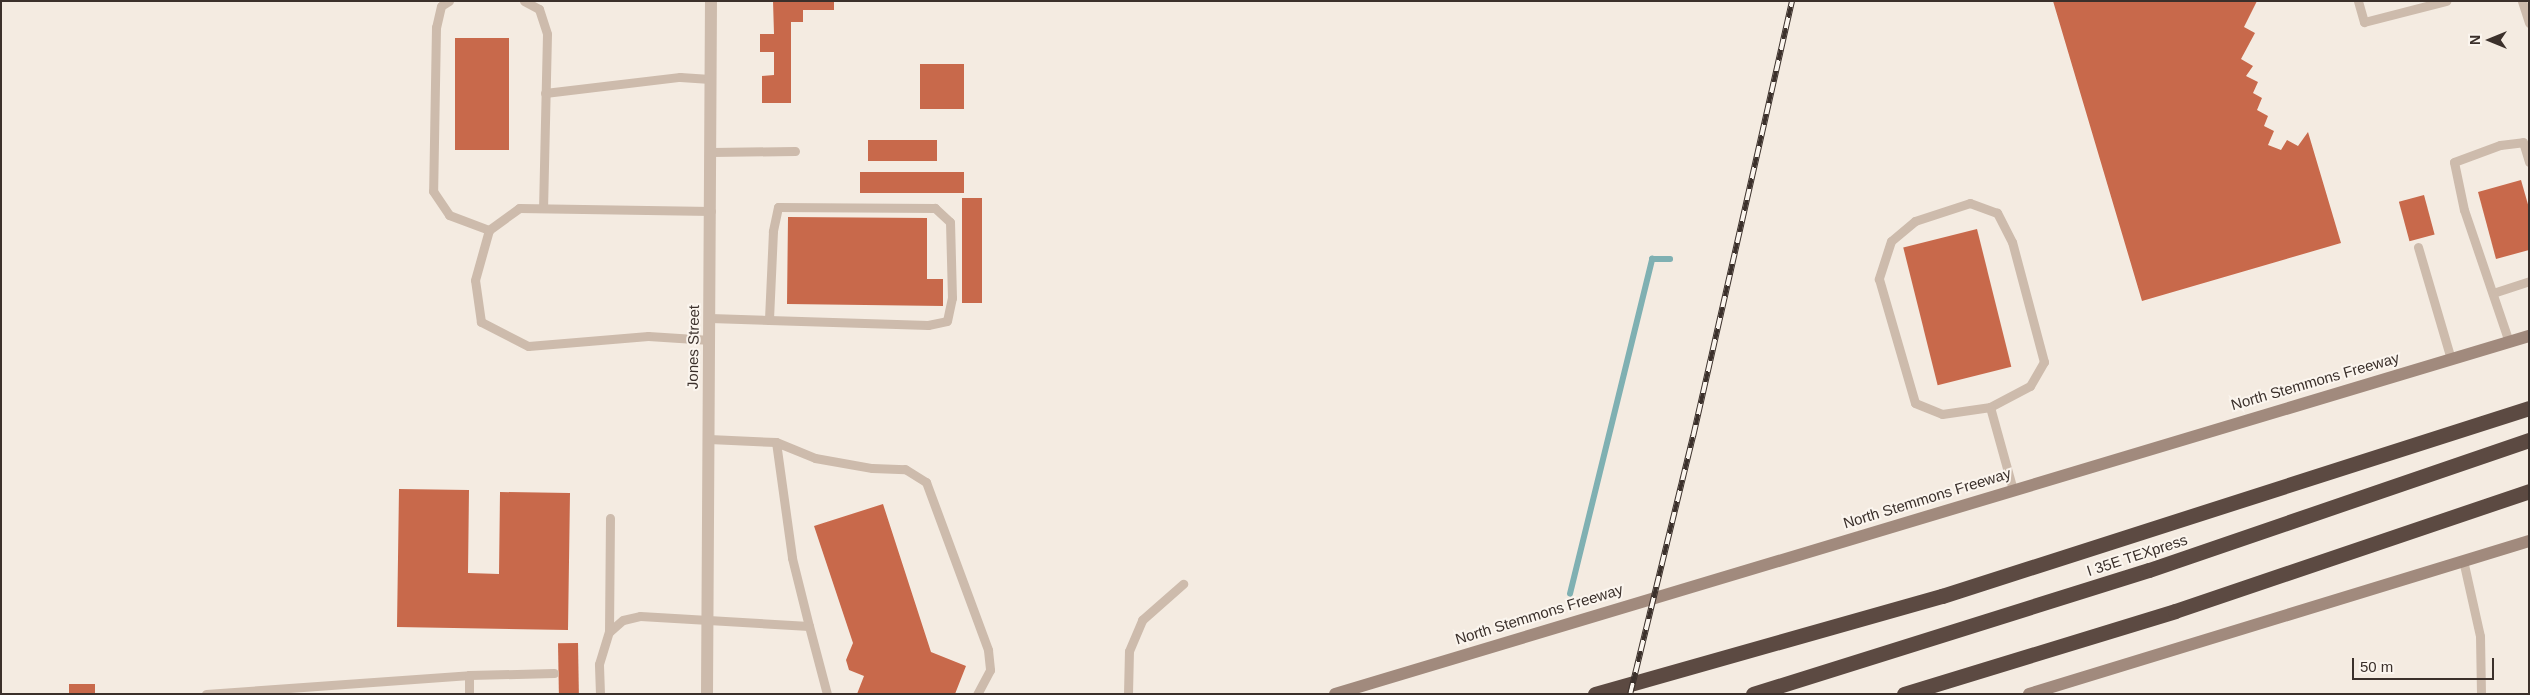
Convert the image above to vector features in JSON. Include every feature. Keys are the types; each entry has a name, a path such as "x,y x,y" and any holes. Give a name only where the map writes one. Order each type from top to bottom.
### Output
{"highway":[{"path":"1595,694 1942,596 2529,408"},
{"name":"I 35E TEXpress","path":"1752,694 2149,570 2529,440"},
{"path":"1904,694 2175,611 2529,491"}],"main road":[{"name":"North Stemmons Freeway","path":"1335,694 2529,336"},
{"path":"2029,694 2529,541"}],"street":[{"name":"Jones Street","path":"707,694 712,1"}],"lane":[{"path":"450,1 441,6 436,27 433,191 449,215 489,230"},
{"path":"524,1 539,8 547,34 543,208"},
{"path":"2358,1 2364,22 2446,1"},
{"path":"2522,1 2529,23"},
{"path":"545,93 680,77 710,79"},
{"path":"2509,342 2464,210 2454,162 2500,145 2523,142 2529,162"},
{"path":"712,152 795,151"},
{"path":"1970,203 1997,213 2012,242 2044,362 2030,386 1990,407 1942,414 1915,403 1879,279 1891,240 1915,221 1970,203"},
{"path":"710,318 769,320 928,325 946,321 952,298 950,222 935,208 778,207 773,231 769,320"},
{"path":"710,340 648,336 528,346 481,322 475,280 489,230 519,208 711,211"},
{"path":"2418,247 2451,359"},
{"path":"2493,293 2529,281"},
{"path":"1990,407 2013,490"},
{"path":"709,439 776,442 815,458 872,468 905,469 926,482 988,650 990,670 977,694"},
{"path":"776,442 792,558 827,694"},
{"path":"600,694 599,664 609,632 610,518"},
{"path":"2464,560 2480,636 2481,694"},
{"path":"1128,694 1129,650 1142,620 1183,584"},
{"path":"609,632 624,620 640,616 708,618 810,626"},
{"path":"206,694 554,672"},
{"path":"469,676 470,694"}],"building":[{"path":"773,1 834,1 834,10 803,10 803,22 791,22 791,103 762,103 762,76 774,75 774,52 760,52 760,34 774,34"},
{"path":"2053,1 2257,1 2244,27 2255,33 2241,59 2253,66 2246,76 2258,82 2253,93 2262,98 2257,110 2268,116 2264,126 2274,131 2268,145 2281,150 2287,140 2298,146 2308,132 2341,243 2142,301"},
{"path":"455,38 509,38 509,150 455,150"},
{"path":"920,64 964,64 964,109 920,109"},
{"path":"868,140 937,140 937,161 868,161"},
{"path":"860,172 964,172 964,193 860,193"},
{"path":"2521,180 2529,208 2529,250 2496,259 2478,192"},
{"path":"2424,195 2435,235 2409,241 2399,202"},
{"path":"962,198 982,198 982,303 962,303"},
{"path":"788,217 927,218 927,279 943,279 943,306 787,304"},
{"path":"1977,229 2011,367 1938,385 1903,247"},
{"path":"399,489 469,490 468,573 499,574 500,492 570,493 568,630 397,627"},
{"path":"883,504 931,652 966,666 955,694 857,694 864,676 849,670 846,660 853,643 814,526"},
{"path":"558,643 578,643 579,694 559,694"},
{"path":"69,684 95,684 95,694 69,694"}],"waterway":[{"path":"1570,594 1652,259 1670,259"}],"railway":[{"path":"1630,694 1693,436 1792,1"}]}
